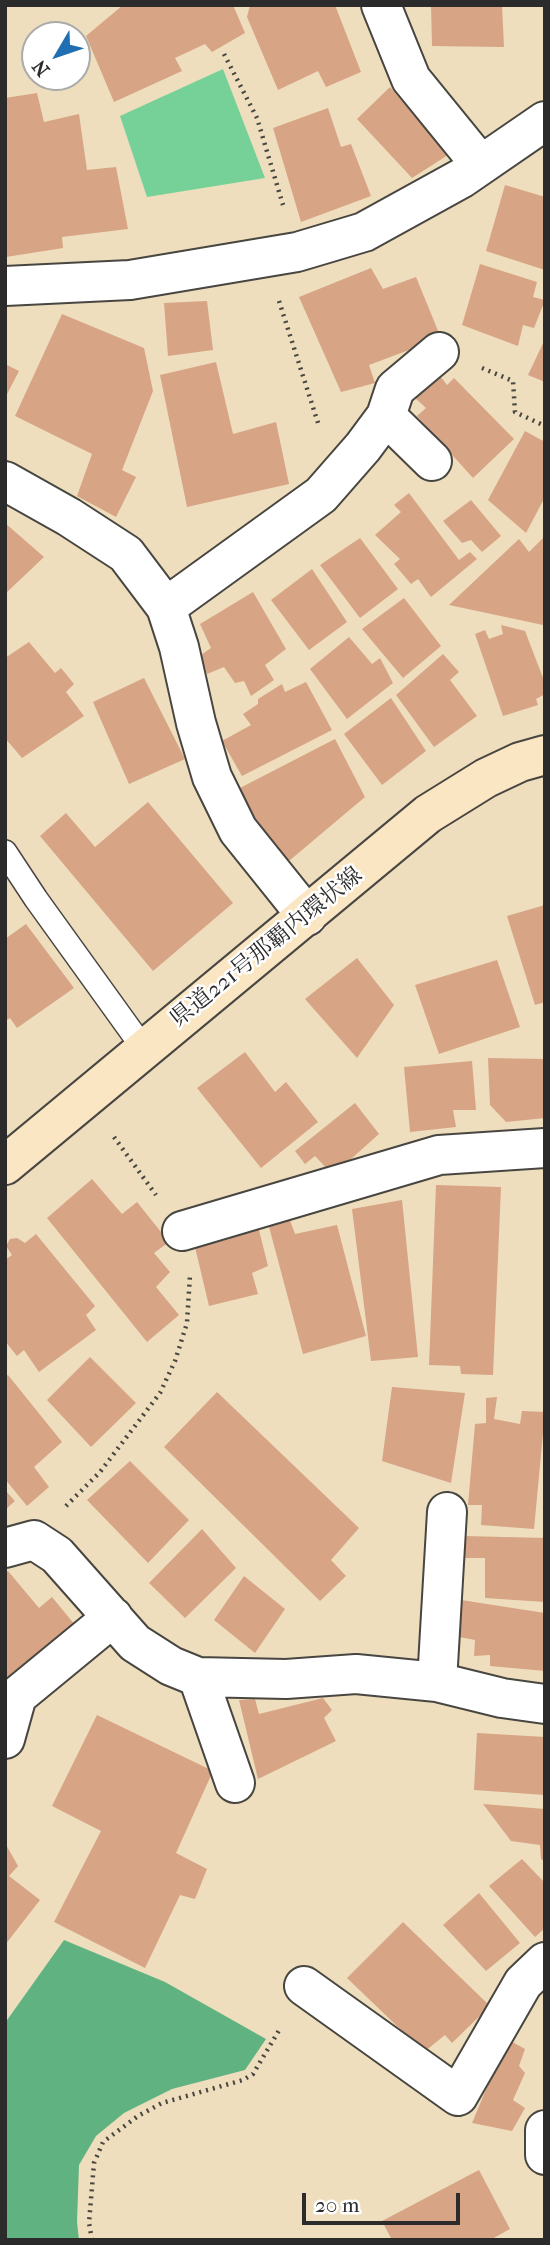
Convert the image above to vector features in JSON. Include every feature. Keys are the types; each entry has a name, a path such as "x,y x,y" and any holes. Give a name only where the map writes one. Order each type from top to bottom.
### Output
{"main road":[{"name":"県道221号那覇内環状線","path":"5,1165 428,814 486,778 520,762 545,755"}],"street":[{"path":"382,5 411,79 481,165"},
{"path":"5,286 130,280 282,255 364,232 414,206 481,165 545,121"},
{"path":"166,607 321,495 386,416 395,389 439,352"},
{"path":"386,416 432,461"},
{"path":"8,486 69,517 126,554 166,607 179,647 196,723 212,777 238,830 307,916"},
{"path":"182,1231 439,1155 545,1148"},
{"path":"438,1682 447,1512"},
{"path":"20,1544 57,1555 135,1643 171,1666 198,1676 286,1679 356,1674 438,1682 502,1698 545,1704"},
{"path":"5,1739 17,1696 113,1617"},
{"path":"198,1676 235,1783"},
{"path":"304,1986 458,2096 523,1983 545,1962"},
{"path":"545,2130 545,2155"}],"lane":[{"path":"5,852 144,1049"}],"path":[{"path":"224,54 257,118 282,255 321,434 337,476"},
{"path":"439,352 513,381 515,412 545,426"},
{"path":"20,1544 73,1501 100,1472 160,1393 175,1361 187,1323 191,1286 187,1247 182,1231 111,1133"},
{"path":"92,2240 89,2223 94,2163 103,2143 138,2116 162,2103 243,2080 253,2074 304,1986"}],"green space":[{"path":"223,69 265,178 147,197 120,116"},
{"path":"64,1940 165,1982 266,2039 245,2070 172,2089 124,2113 96,2136 79,2165 79,2240 5,2240 5,2023"}],"building":[{"path":"123,5 233,5 245,33 212,52 205,44 175,58 182,71 114,102 91,48 91,32"},
{"path":"250,5 335,5 361,72 326,87 318,71 278,90 247,17"},
{"path":"431,5 502,5 504,47 432,46"},
{"path":"390,87 448,155 412,178 357,119"},
{"path":"37,93 44,122 79,114 87,170 116,167 128,229 62,237 63,248 6,257 5,98"},
{"path":"328,108 341,147 351,144 371,196 301,222 273,128"},
{"path":"505,185 545,197 545,270 486,251"},
{"path":"480,264 537,282 533,297 545,300 534,328 523,325 518,346 462,325"},
{"path":"371,268 383,289 416,277 441,338 369,365 375,383 341,392 299,297"},
{"path":"207,301 213,350 168,356 164,303"},
{"path":"62,314 144,348 153,391 122,470 136,477 116,517 77,496 92,454 15,416"},
{"path":"545,339 545,382 528,375"},
{"path":"216,362 233,434 276,422 289,484 187,507 160,375"},
{"path":"5,364 19,371 5,398"},
{"path":"438,373 447,385 454,378 514,439 473,478 417,416 426,408 414,397"},
{"path":"525,431 545,442 545,497 526,533 488,500"},
{"path":"409,493 459,560 470,552 477,559 431,597 418,579 411,584 394,564 400,559 375,535 401,512 394,505"},
{"path":"471,500 501,536 482,552 471,540 462,543 443,521"},
{"path":"5,523 44,557 5,594"},
{"path":"545,536 543,625 449,605 519,539 529,552"},
{"path":"360,538 398,589 360,618 320,565"},
{"path":"312,569 347,622 309,650 271,600"},
{"path":"253,592 286,649 265,665 274,680 251,696 244,681 235,683 224,667 207,674 201,655 211,648 200,624"},
{"path":"404,598 441,646 403,678 362,629"},
{"path":"501,625 525,631 545,683 545,694 536,699 538,705 503,716 475,634 485,630 489,639 503,634"},
{"path":"349,637 372,664 380,658 393,683 347,719 310,669"},
{"path":"29,642 55,673 61,668 74,684 66,692 84,716 22,758 5,738 5,658"},
{"path":"443,654 459,672 450,680 477,716 434,747 396,695"},
{"path":"144,678 185,759 129,784 93,702"},
{"path":"306,682 332,730 242,776 222,741 251,725 243,714 258,704 258,699 282,684 285,692"},
{"path":"391,698 426,751 382,785 344,734"},
{"path":"335,739 365,797 283,866 238,789"},
{"path":"148,802 233,903 153,971 40,836 66,813 95,847"},
{"path":"545,905 545,1002 535,1005 507,916"},
{"path":"26,924 74,988 17,1028 10,1018 5,1021 5,939"},
{"path":"357,958 394,1005 357,1058 305,999"},
{"path":"497,960 520,1027 439,1054 415,985"},
{"path":"245,1052 275,1092 286,1082 318,1122 261,1168 197,1088"},
{"path":"488,1058 544,1059 545,1118 506,1122 490,1105"},
{"path":"472,1061 476,1110 453,1110 456,1127 410,1132 404,1067"},
{"path":"355,1103 379,1134 333,1175 315,1156 305,1164 295,1151"},
{"path":"92,1179 122,1214 137,1202 169,1242 154,1253 170,1272 156,1287 179,1315 147,1342 47,1218"},
{"path":"436,1185 501,1187 493,1375 461,1374 460,1366 429,1365"},
{"path":"402,1200 418,1357 371,1361 352,1209"},
{"path":"288,1215 295,1234 337,1225 366,1336 303,1354 268,1223"},
{"path":"257,1222 268,1266 252,1273 258,1294 209,1306 195,1247 230,1239 228,1228"},
{"path":"36,1234 95,1306 86,1315 96,1330 39,1372 24,1350 17,1356 5,1341 5,1260 12,1255 6,1246 10,1239 17,1238 25,1243"},
{"path":"90,1357 136,1403 91,1447 47,1400"},
{"path":"8,1375 62,1442 34,1467 49,1487 27,1506 5,1479 5,1377"},
{"path":"392,1387 465,1393 451,1483 382,1461"},
{"path":"217,1392 359,1528 331,1560 346,1576 320,1601 164,1447"},
{"path":"497,1397 494,1419 520,1424 522,1411 545,1412 534,1529 481,1525 482,1505 468,1505 475,1424 486,1423 486,1398"},
{"path":"130,1461 189,1520 148,1563 87,1500"},
{"path":"5,1490 15,1501 5,1510"},
{"path":"202,1529 236,1568 185,1618 149,1583"},
{"path":"464,1536 545,1538 545,1602 485,1598 485,1558 464,1558"},
{"path":"8,1571 39,1608 52,1597 75,1625 5,1682 5,1573"},
{"path":"244,1576 285,1609 255,1653 214,1620"},
{"path":"461,1600 545,1613 545,1671 490,1666 490,1655 474,1656 475,1640 459,1637"},
{"path":"323,1698 332,1710 324,1718 336,1741 258,1779 239,1700 255,1699 259,1714"},
{"path":"97,1715 213,1771 176,1853 207,1869 195,1899 180,1895 145,1968 54,1922 101,1831 52,1806"},
{"path":"477,1733 545,1737 545,1795 474,1790"},
{"path":"483,1804 545,1809 545,1862 541,1859 540,1845 511,1841"},
{"path":"5,1843 18,1866 9,1876 40,1900 5,1945"},
{"path":"522,1859 545,1883 545,1928 535,1937 489,1886"},
{"path":"479,1893 520,1943 486,1971 443,1925"},
{"path":"403,1922 490,2006 452,2043 445,2035 424,2052 347,1978"},
{"path":"507,2039 525,2049 519,2066 525,2073 513,2100 525,2108 512,2131 472,2123"},
{"path":"479,2170 510,2229 490,2240 392,2240 382,2221"}]}
